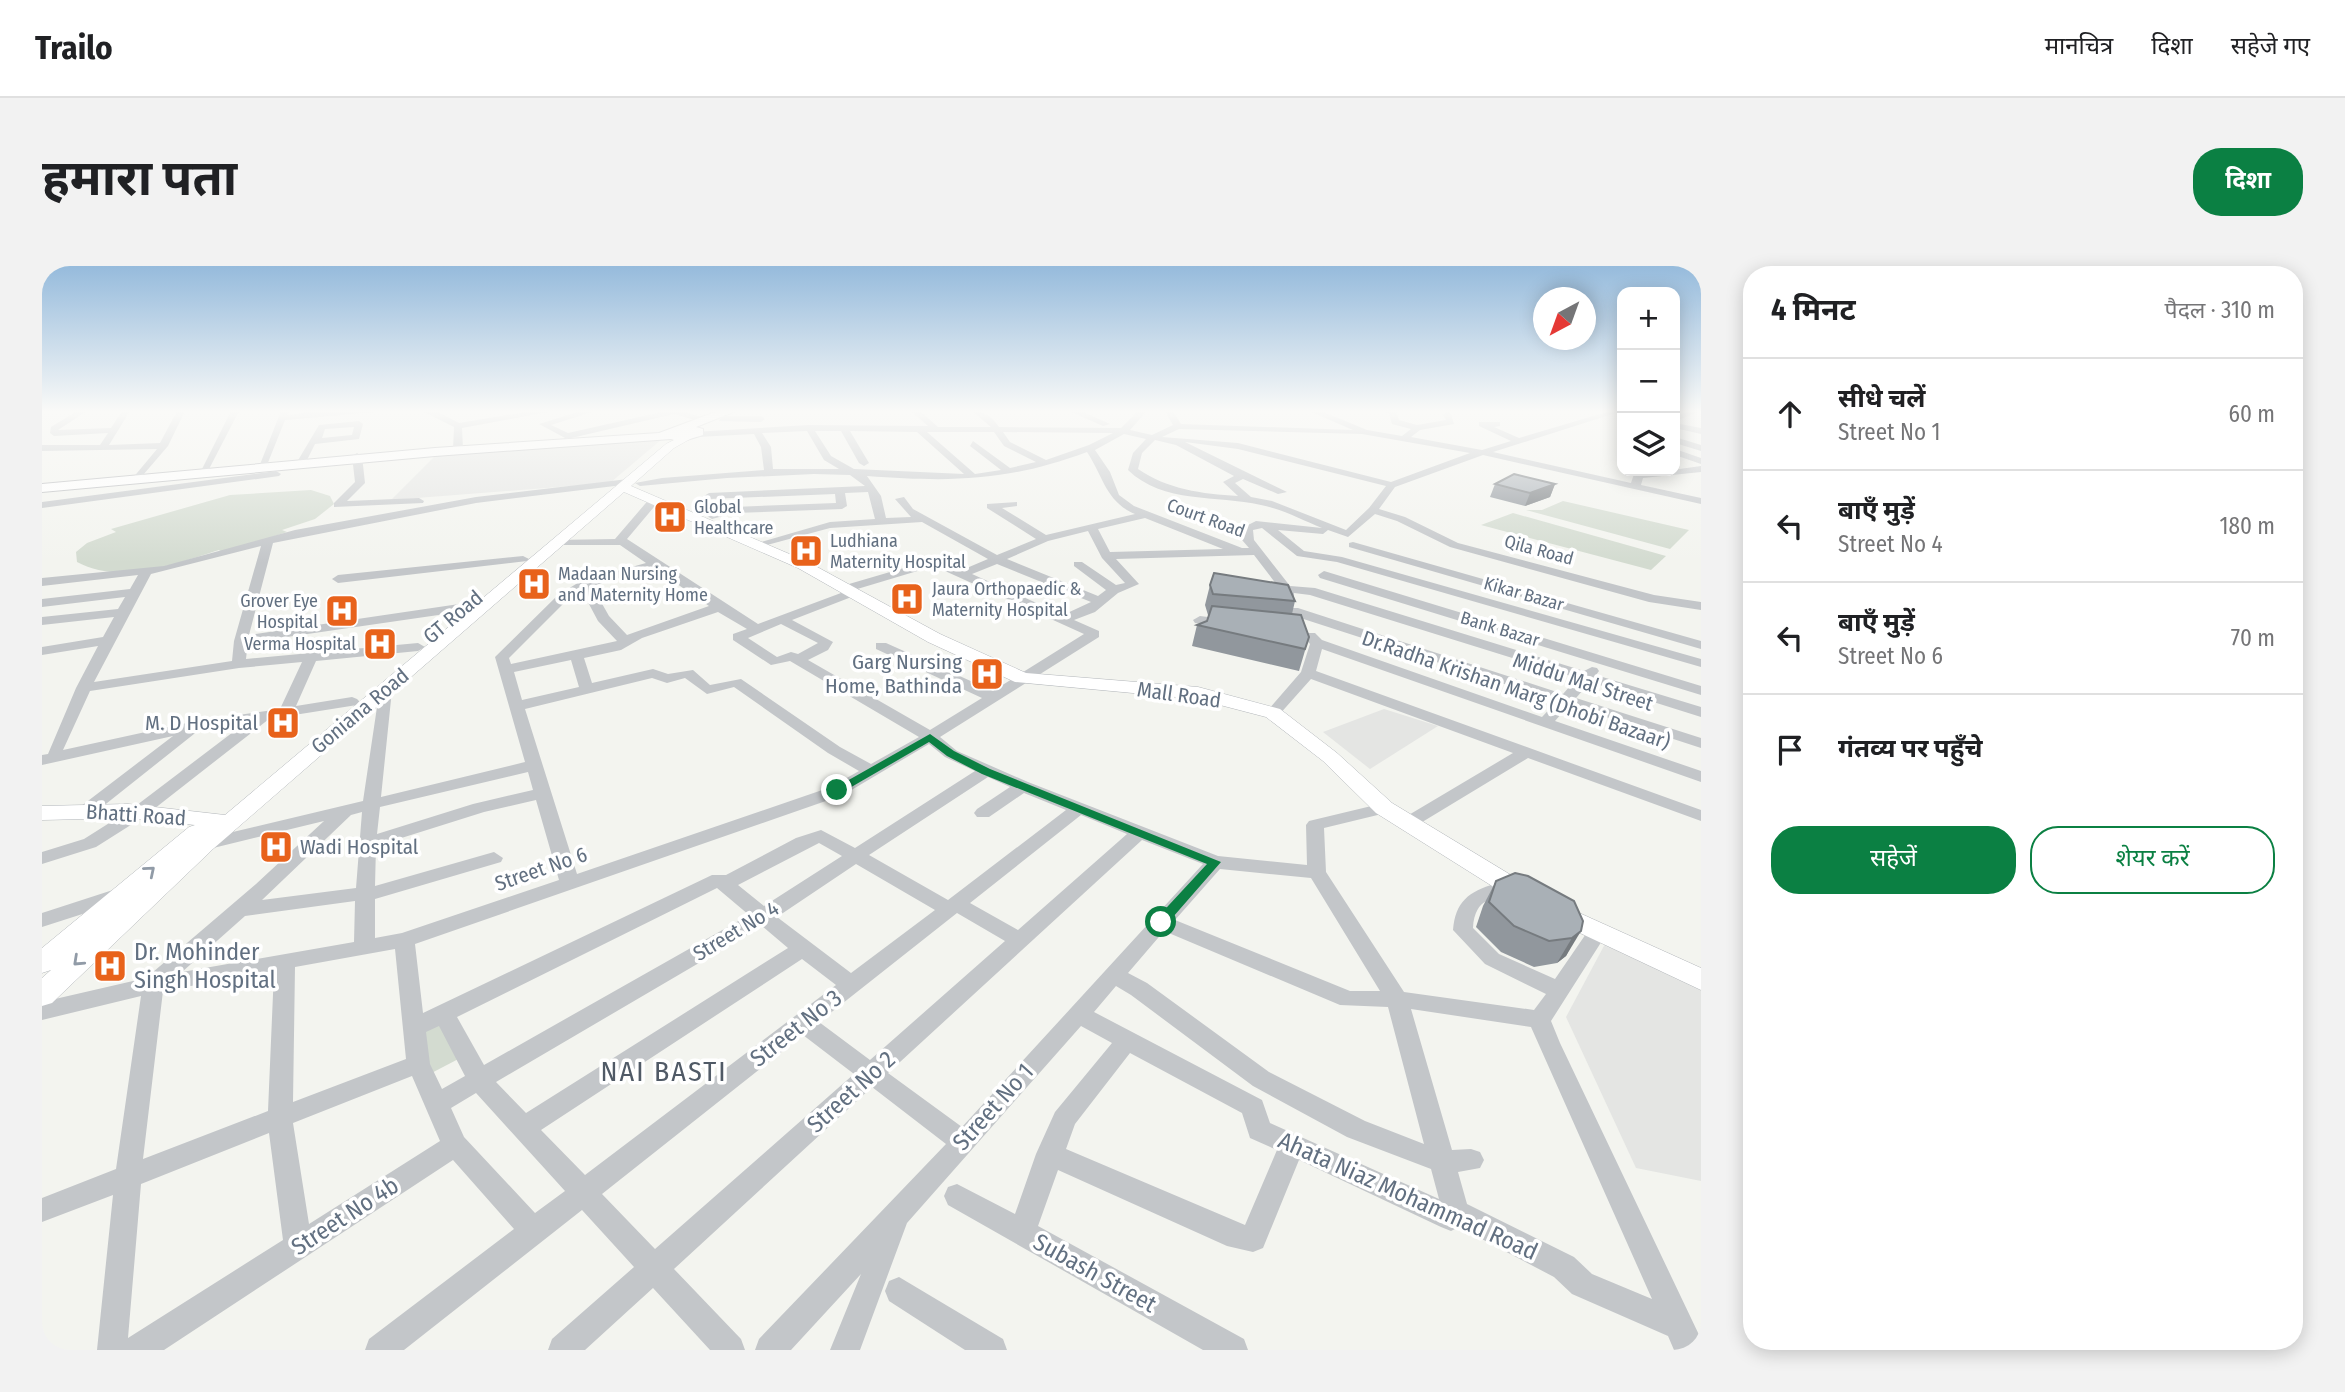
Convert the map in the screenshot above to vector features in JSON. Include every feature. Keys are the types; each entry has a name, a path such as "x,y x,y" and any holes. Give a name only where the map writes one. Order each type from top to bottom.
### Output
{"highway":[{"path":"138,478 308,462"},
{"path":"47,487 318,462"}],"main road":[{"name":"GT Road","path":"42,963 122,894 220,821 352,702 418,647 474,607 523,559 622,485 646,462"},
{"path":"622,485 803,565 1026,676 1179,685 1250,699 1275,711 1324,742 1411,821 1511,887 1597,933 1701,980"},
{"path":"622,485 712,516 810,561 852,590"},
{"name":"Goniana Road","path":"42,995 205,844 220,821 385,690 474,607 558,542 622,485"},
{"path":"1275,711 1330,757 1384,808 1556,902 1701,969"},
{"name":"Bhatti Road","path":"47,813 139,812 220,821"}],"street":[{"path":"138,478 151,462"},
{"path":"203,471 208,462"},
{"path":"357,462 360,483 338,505 510,496"},
{"path":"768,462 769,473"},
{"path":"833,462 869,484 881,522"},
{"path":"956,462 973,477"},
{"path":"996,462 1007,470"},
{"path":"707,486 769,473 850,472 973,477 1043,462"},
{"name":"Court Road","path":"1098,462 1115,498 1146,514 1241,552 1257,551 1286,589 1297,630 1317,643"},
{"path":"1133,462 1133,470 1156,486 1218,498 1248,499 1304,516 1350,540"},
{"path":"1213,462 1282,492"},
{"path":"1302,462 1392,485"},
{"path":"1311,591 1392,485 1453,462"},
{"path":"1524,462 1701,501"},
{"path":"1635,487 1639,474 1651,476 1701,469"},
{"path":"42,505 276,474"},
{"path":"1242,476 1228,482 1248,499"},
{"path":"707,486 840,492 869,484"},
{"path":"42,582 147,571 200,561 268,541 347,523 510,496 622,485 869,484"},
{"path":"707,486 712,502 733,510"},
{"path":"712,516 733,510 842,506 840,492"},
{"path":"655,499 620,540 719,607 757,629"},
{"path":"900,499 909,511 997,559 1097,600"},
{"path":"1013,504 991,506 1044,539"},
{"name":"Qila Road","path":"1373,510 1401,519 1454,545 1666,601 1701,606"},
{"path":"962,574 1044,539 1146,514"},
{"path":"767,542 830,525 923,519"},
{"path":"1257,551 1248,540 1247,528 1264,524 1350,540 1701,645"},
{"name":"Kikar Bazar","path":"1264,524 1301,554 1338,559 1701,663"},
{"path":"1091,526 1106,556 1133,584 1114,590 1097,600 1090,609 1063,620 935,562 852,590 737,638 776,662 791,656 930,737 951,754 1138,834 1215,862 1317,872"},
{"path":"239,664 241,641 268,541"},
{"path":"558,542 624,542"},
{"path":"1106,556 1241,552"},
{"path":"338,579 523,559"},
{"path":"570,883 502,657 562,598 585,584 656,564"},
{"path":"1078,564 1114,590"},
{"path":"49,758 122,612 147,571"},
{"path":"1324,575 1701,691"},
{"path":"585,584 603,618 626,642"},
{"name":"Bank Bazar","path":"1286,589 1311,591 1701,712"},
{"path":"42,603 134,592"},
{"path":"1545,723 1565,697 1603,661 1620,639 1666,601"},
{"path":"253,638 474,607"},
{"path":"506,670 577,657 626,642 719,607"},
{"name":"Middu Mal Street","path":"1293,611 1701,743"},
{"path":"42,621 122,612"},
{"path":"1195,638 1199,613 1250,626"},
{"path":"782,620 826,642 823,647 798,660"},
{"name":"Street No 6","path":"42,1011 153,985 404,940 837,790 930,737 1094,634 1063,620"},
{"path":"42,651 108,640"},
{"path":"1275,711 1308,673 1317,643"},
{"name":"Dr.Radha Krishan Marg (Dhobi Bazaar)","path":"1317,643 1701,778"},
{"path":"881,646 993,697"},
{"path":"83,688 239,664 418,647"},
{"path":"286,711 311,657"},
{"path":"577,657 587,689"},
{"path":"517,706 653,673 667,679 688,673 706,690 736,682 834,750 871,771"},
{"path":"1308,673 1701,816"},
{"path":"364,947 367,843 385,690"},
{"path":"49,758 196,726 352,702"},
{"path":"42,858 90,843 139,812 265,715"},
{"path":"86,811 196,726"},
{"path":"1411,821 1527,752"},
{"path":"205,844 535,765"},
{"name":"Street No 4","path":"437,1104 763,916 986,771"},
{"path":"983,813 1022,786"},
{"path":"367,843 479,808 543,793"},
{"path":"1384,808 1315,825 1317,872 1397,999 1456,1212"},
{"name":"Street No 3","path":"380,1350 1078,809"},
{"path":"111,1350 128,1177 153,985 239,910 343,813"},
{"name":"Street No 2","path":"563,1350 1138,834"},
{"path":"725,884 815,836 821,836 1020,940"},
{"path":"239,910 365,894 494,858"},
{"name":"Street No 1","path":"770,1350 899,1216 962,1141 1215,862"},
{"path":"414,1027 719,879 802,949 851,985"},
{"path":"1511,887 1486,892 1470,902 1463,915 1464,930 1492,959 1560,991"},
{"path":"42,920 122,894"},
{"path":"1161,922 1348,999 1397,999 1540,1020"},
{"path":"1540,1020 1597,933"},
{"path":"404,940 418,1064 455,1145 534,1231"},
{"path":"522,1129 802,949"},
{"path":"285,961 280,1118 298,1246"},
{"path":"1113,975 1147,995 1261,1079 1356,1129 1443,1163 1471,1160"},
{"path":"444,1013 480,1081 730,1350"},
{"name":"Ahata Niaz Mohammad Road","path":"1078,1014 1253,1107 1259,1130 1451,1218 1456,1212 1564,1267 1582,1284 1679,1326"},
{"path":"1540,1020 1553,1055 1690,1350"},
{"path":"803,1023 962,1141"},
{"path":"1022,1232 1064,1119 1128,1041"},
{"path":"42,1210 418,1064"},
{"name":"Street No 4b","path":"136,1350 455,1145"},
{"path":"1049,1154 1237,1237 1252,1239 1292,1145"},
{"name":"Subash Street","path":"957,1196 1233,1350"},
{"path":"845,1350 899,1216"},
{"path":"899,1291 992,1350"}],"shaded area":[{"path":"429,462 635,462 610,483 391,500"},
{"path":"311,490 330,496 334,504 315,519 282,530 287,532 224,553 219,550 166,566 129,572 94,569 77,562 76,552 87,543 116,532 111,529 230,495"},
{"path":"1563,501 1689,530 1670,549 1526,510 1542,510"},
{"path":"1513,513 1666,556 1651,570 1481,525"},
{"path":"1384,709 1438,726 1370,769 1323,732"},
{"path":"1605,944 1701,985 1701,1181 1636,1168 1566,1017"},
{"path":"444,1013 466,1055 422,1078 414,1028"}],"building":[{"path":"1514,474 1555,484 1530,493 1495,484"},
{"path":"1214,573 1288,585 1295,601 1213,594 1210,585"},
{"path":"1212,606 1301,615 1309,637 1305,649 1197,625 1207,621"},
{"path":"1515,873 1528,876 1574,901 1583,921 1581,931 1572,938 1549,941 1514,926 1489,902 1496,881"}],"place":[{"name":"Global Healthcare","path":"670,517"},
{"name":"Ludhiana Maternity Hospital","path":"806,551"},
{"name":"Madaan Nursing and Maternity Home","path":"534,584"},
{"name":"Jaura Orthopaedic & Maternity Hospital","path":"907,599"},
{"name":"Grover Eye Hospital","path":"342,611"},
{"name":"Verma Hospital","path":"380,644"},
{"name":"Garg Nursing Home, Bathinda","path":"987,674"},
{"name":"M. D Hospital","path":"283,723"},
{"name":"Wadi Hospital","path":"276,847"},
{"name":"Dr. Mohinder Singh Hospital","path":"110,966"}],"district":[{"name":"NAI BASTI","path":"664,1071"}],"route":[{"path":"837,790 930,737 951,754 986,771 1138,834 1215,862 1161,922"}]}
